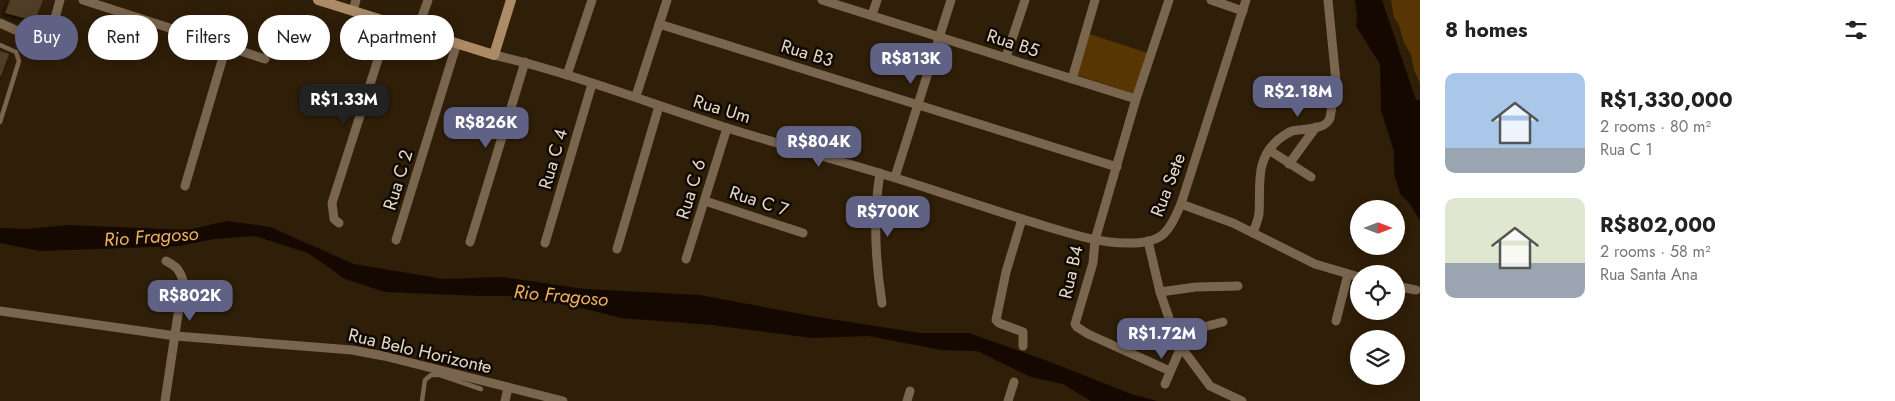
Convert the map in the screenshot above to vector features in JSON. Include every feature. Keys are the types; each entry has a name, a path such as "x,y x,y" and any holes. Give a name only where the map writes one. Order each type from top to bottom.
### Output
{"street":[{"path":"0,23 31,36 46,36 50,31 60,0"},
{"path":"83,0 168,28"},
{"name":"Rua Um","path":"318,0 366,15"},
{"path":"353,11 356,0"},
{"path":"423,15 428,0"},
{"path":"494,55 511,0"},
{"path":"567,75 592,0"},
{"path":"636,96 667,0"},
{"name":"Rua B5","path":"822,0 872,14 939,37 1136,98"},
{"path":"872,14 877,0"},
{"path":"895,177 951,0"},
{"path":"1006,57 1025,0"},
{"path":"1072,79 1095,0"},
{"name":"Rua B4","path":"1169,0 1136,98 1095,240 1093,263 1075,324 1077,327 1170,371"},
{"path":"1212,0 1243,11"},
{"name":"Rua Sete","path":"1242,401 1210,386 1181,347 1160,292 1148,241 1165,234 1171,227 1181,204 1246,0"},
{"path":"1253,232 1259,215 1261,165 1264,157 1280,138 1290,132 1316,128 1329,122 1336,81 1328,0"},
{"name":"Rua B3","path":"659,24 1116,167"},
{"name":"Rua Um","path":"454,43 525,62 636,96 659,106 727,128 895,177 1022,219 1095,240 1130,243 1148,241"},
{"name":"Rua C 2","path":"396,240 457,44"},
{"path":"184,186 222,60"},
{"path":"338,223 334,219 332,204 378,60"},
{"path":"470,242 525,62"},
{"name":"Rua C 4","path":"545,243 592,84"},
{"path":"617,249 659,106"},
{"name":"Rua C 6","path":"686,259 727,128"},
{"path":"1289,164 1316,128"},
{"path":"1269,150 1311,177"},
{"path":"880,173 875,203 875,221 882,303"},
{"name":"Rua C 7","path":"705,201 803,232"},
{"path":"1181,204 1233,223 1315,264 1348,274 1336,321"},
{"path":"1022,219 1006,272 996,312 996,320 999,323 1023,332 1023,346"},
{"path":"165,401 183,281 181,272 175,265 166,261"},
{"path":"1160,292 1196,287 1238,286"},
{"path":"1405,288 1416,290"},
{"name":"Rua Belo Horizonte","path":"0,311 176,336 352,350 384,356 563,401"},
{"path":"1175,334 1223,322"},
{"path":"1165,384 1181,347"},
{"path":"1008,401 1014,382"},
{"path":"504,401 508,388"},
{"path":"907,401 910,391"}],"lane":[{"path":"0,45 16,52 19,61 0,122"},
{"path":"422,401 425,380 431,375 440,375 481,389"}],"shaded area":[{"path":"1391,0 1420,0 1420,83 1414,70 1411,54 1404,43 1399,25 1394,18"},
{"path":"1089,34 1148,53 1135,94 1077,75"}],"water":[{"path":"1355,0 1382,0 1416,100 1420,100 1420,221 1410,204 1400,194 1394,173 1394,152 1381,110 1380,64 1356,26"},
{"name":"Rio Fragoso","path":"227,221 270,227 354,264 444,279 503,277 584,289 700,295 817,317 920,333 969,333 1053,363 1131,394 1157,401 1091,401 1063,384 1031,377 977,351 941,350 868,336 812,338 712,325 621,318 574,306 521,296 385,292 345,279 308,253 255,236 214,239 179,246 40,251 0,243 0,228 29,229 67,225 187,230"}],"building":[{"path":"10,0 43,0 37,15 15,16 5,13"},
{"path":"0,51 9,54 1,76 0,76"}]}
